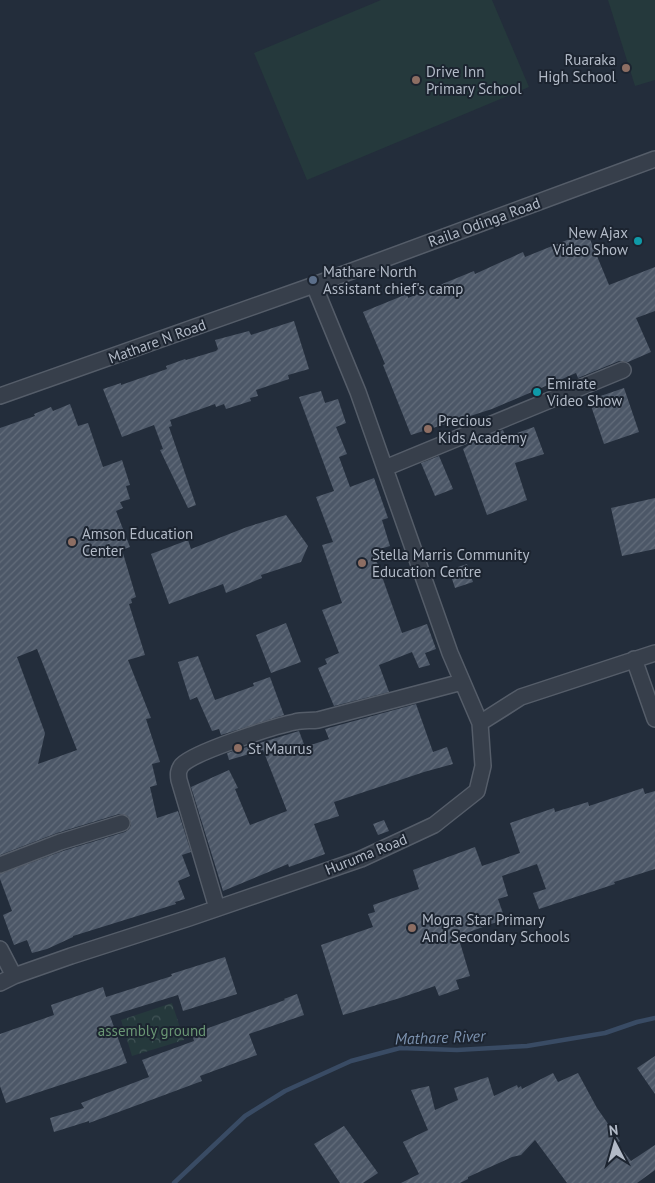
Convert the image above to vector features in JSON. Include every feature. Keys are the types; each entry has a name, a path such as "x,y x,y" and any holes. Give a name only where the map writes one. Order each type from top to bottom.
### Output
{"street":[{"name":"Raila Odinga Road","path":"314,285 655,159"},
{"name":"Mathare N Road","path":"0,396 314,285"},
{"name":"Huruma Road","path":"0,983 14,976 362,859 434,825 477,791 483,766 480,723 450,653 358,392 314,285"},
{"path":"385,468 624,370"},
{"path":"480,723 521,697 655,653"},
{"path":"634,659 655,719"},
{"path":"218,908 179,780 178,773 180,767 206,752 267,730 297,721 318,720 462,682"},
{"path":"0,865 60,842 122,823"},
{"path":"0,949 14,976"}],"green space":[{"path":"381,0 492,0 529,87 307,180 254,53"},
{"path":"608,0 655,0 655,80 635,86"},
{"name":"assembly ground","path":"172,1003 184,1040 132,1056 121,1020"}],"building":[{"path":"587,232 609,285 655,267 655,311 636,318 651,352 628,362 619,361 578,378 576,373 492,409 411,435 383,365 385,364 363,312 407,294 408,298 474,271 475,274 523,252 525,257"},
{"path":"294,321 309,369 288,375 289,379 256,390 258,396 250,398 251,401 226,409 224,404 216,407 215,404 170,420 172,426 169,427 196,505 188,508 160,450 163,449 154,425 122,437 103,389 121,383 121,385 167,369 166,366 185,359 216,351 218,349 215,340 249,331 251,335"},
{"path":"624,388 639,432 604,444 589,400"},
{"path":"321,391 325,403 338,399 346,423 336,427 347,454 339,457 350,487 374,478 388,518 382,520 390,546 373,551 402,633 427,624 436,649 425,653 430,665 419,668 412,652 379,665 389,692 334,706 318,668 327,664 325,659 339,653 322,610 342,603 322,545 333,542 316,497 334,491 299,397"},
{"path":"70,404 78,426 88,423 103,467 122,460 130,485 126,486 130,499 120,502 123,508 116,511 130,547 122,550 136,597 131,599 132,603 129,604 145,655 128,660 151,718 146,719 160,762 152,764 157,785 150,787 157,818 178,811 191,852 182,855 190,876 178,881 185,899 175,902 176,904 73,936 47,949 32,953 27,940 14,945 3,915 12,911 0,879 0,874 63,851 125,832 131,825 128,816 119,814 57,833 0,855 0,428 35,416 34,414 51,407 53,411","holes":["37,649 77,750 38,764 45,733 17,657"]},
{"path":"534,427 544,454 515,463 527,500 487,515 463,449 473,442 503,430 506,437"},
{"path":"439,456 453,489 435,496 421,463"},
{"path":"655,498 655,549 622,556 611,508"},
{"path":"286,515 308,546 301,562 261,575 262,578 226,593 223,584 169,604 151,554 188,540 191,549 247,527"},
{"path":"467,564 473,582 455,588 449,570"},
{"path":"286,623 301,662 271,673 256,635"},
{"path":"198,656 215,700 254,686 253,683 270,677 284,715 221,735 219,729 212,731 197,697 190,700 178,662"},
{"path":"416,704 433,752 447,747 453,764 334,802 339,816 314,824 325,854 289,867 288,864 223,891 191,787 229,770 238,788 235,789 250,825 287,811 263,750 229,760 227,753 299,731 305,747 329,739 325,729"},
{"path":"643,788 645,794 655,791 655,869 539,909 533,893 546,889 537,864 502,876 508,896 498,899 505,919 458,936 470,976 456,980 459,989 439,996 435,986 343,1015 321,945 373,927 368,914 375,912 373,905 419,889 413,870 475,847 482,866 520,853 510,823 554,808 555,812 588,802 589,806"},
{"path":"384,820 389,831 378,835 373,824"},
{"path":"225,957 237,994 183,1011 178,995 110,1016 127,1063 6,1103 0,1086 0,1034 54,1015 51,1005 103,987 106,997"},
{"path":"297,994 304,1015 249,1034 257,1055 200,1076 202,1081 89,1123 89,1121 54,1132 50,1118 84,1108 81,1103 149,1077 142,1060 194,1041 192,1034"},
{"path":"655,1056 655,1094 637,1068"},
{"path":"553,1073 558,1082 578,1073 597,1108 620,1141 617,1143 631,1161 655,1145 655,1170 637,1183 567,1183 535,1140 521,1155 512,1157 468,1177 468,1179 460,1183 401,1183 419,1174 403,1142 428,1130 411,1090 429,1086 435,1110 458,1100 454,1088 488,1077 494,1096 517,1085 518,1088 521,1086 522,1089"},
{"path":"344,1126 378,1173 363,1183 340,1183 314,1144"}],"waterway":[{"name":"Mathare River","path":"174,1183 245,1116 285,1091 351,1061 400,1048 457,1050 527,1046 605,1033 655,1018"}],"place":[{"name":"Ruaraka High School","path":"626,68"},
{"name":"Drive Inn Primary School","path":"416,80"},
{"name":"New Ajax Video Show","path":"638,241"},
{"name":"Mathare North Assistant chief's camp","path":"313,280"},
{"name":"Emirate Video Show","path":"537,392"},
{"name":"Precious Kids Academy","path":"428,429"},
{"name":"Amson Education Center","path":"72,542"},
{"name":"Stella Marris Community Education Centre","path":"362,563"},
{"name":"St Maurus","path":"238,748"},
{"name":"Mogra Star Primary And Secondary Schools","path":"412,928"}]}
